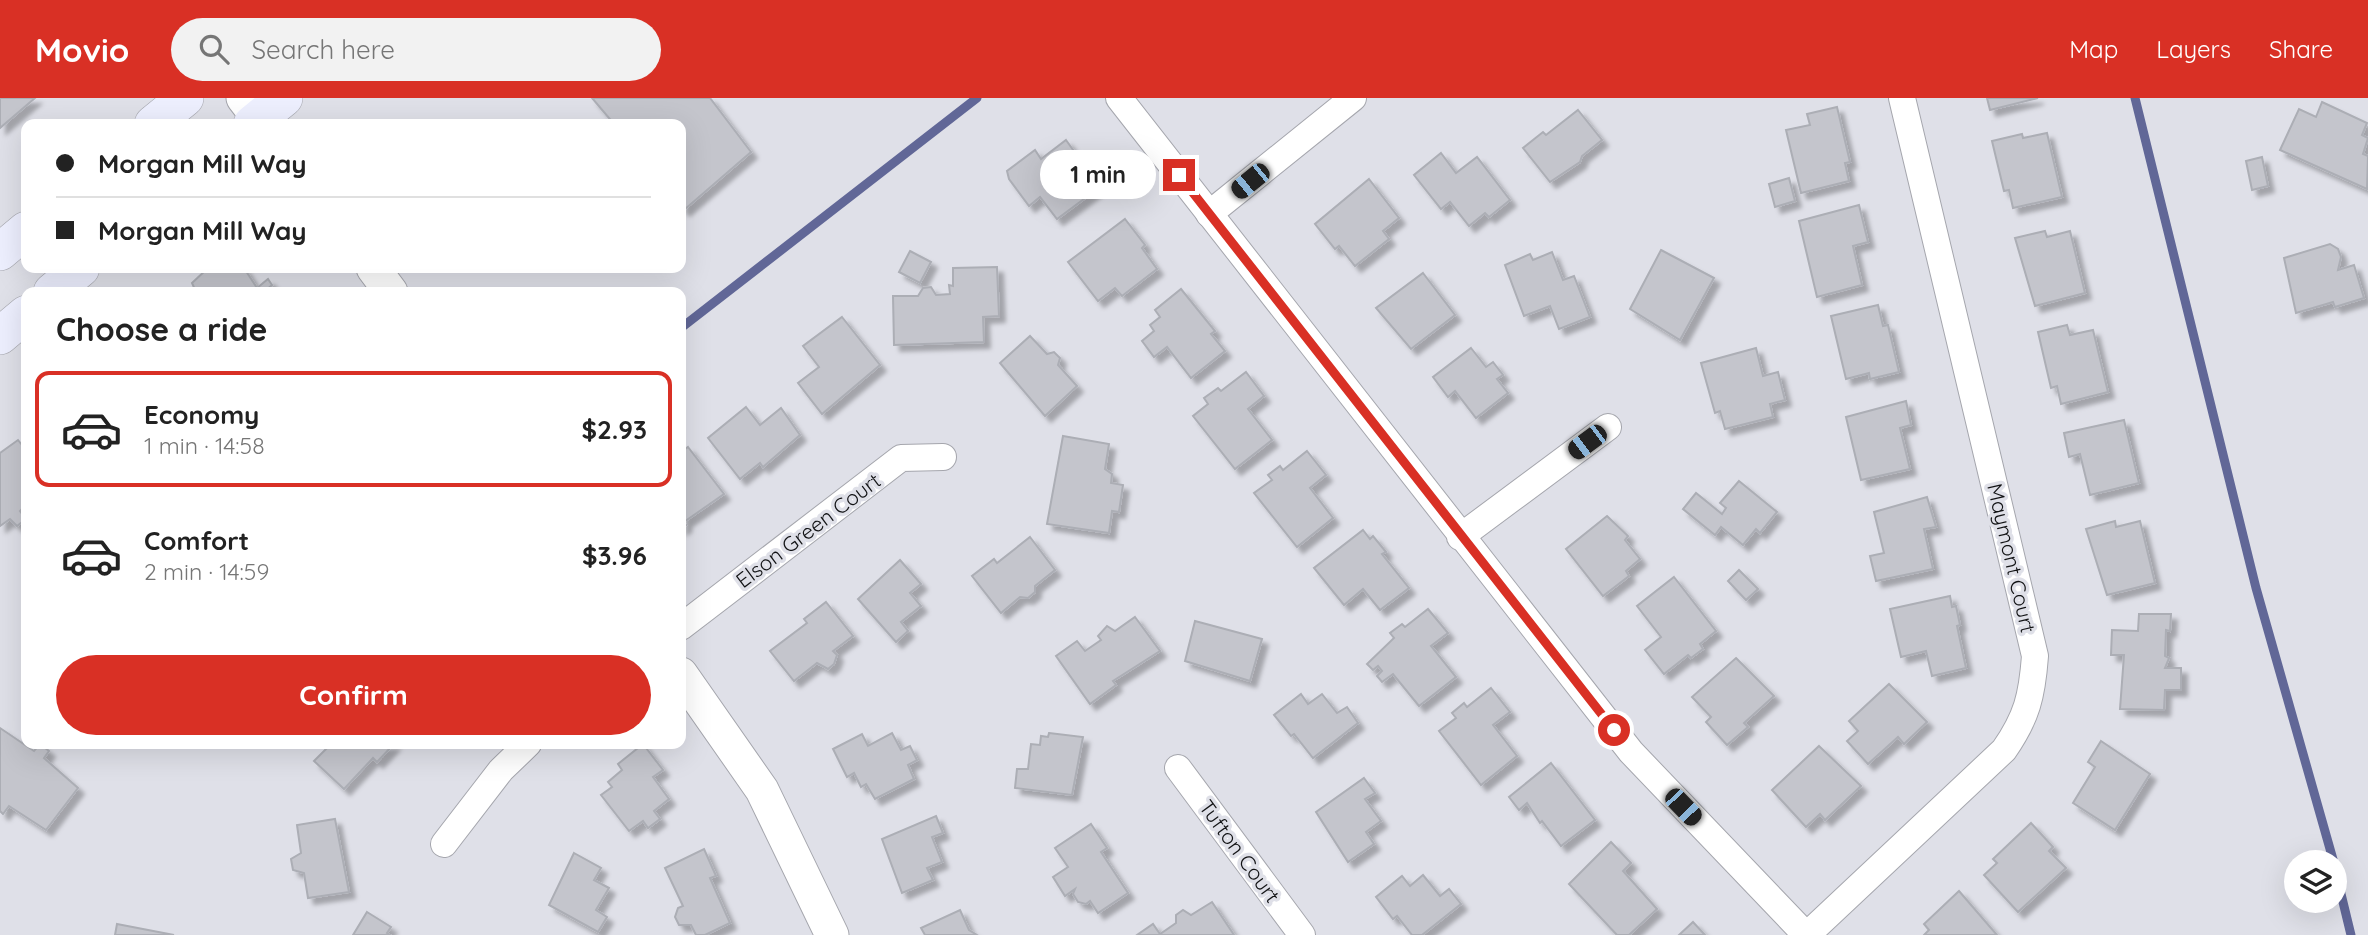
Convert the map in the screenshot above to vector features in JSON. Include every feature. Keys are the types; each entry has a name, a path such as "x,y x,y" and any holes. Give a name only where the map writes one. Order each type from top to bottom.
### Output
{"main road":[{"path":"159,119 185,98"},
{"path":"0,251 21,234"},
{"path":"58,287 75,273"},
{"path":"0,336 21,318"}],"street":[{"path":"1119,98 1630,752 1806,935"},
{"path":"1209,214 1353,98"},
{"name":"Maymont Court","path":"1806,935 2004,750 2021,725 2032,695 2035,656 1902,98"},
{"path":"1460,537 1608,426"},
{"name":"Elson Green Court","path":"686,623 901,458 943,457"},
{"path":"686,681 762,790 832,935"},
{"path":"444,844 501,770 523,749"},
{"name":"Tufton Court","path":"1178,768 1302,935"}],"building":[{"path":"0,98 35,98 0,128"},
{"path":"592,98 710,98 751,152 686,208 686,119 610,119"},
{"path":"1987,98 2038,98 1990,110"},
{"path":"2322,102 2367,123 2362,135 2368,138 2363,154 2368,156 2367,189 2280,150 2299,109 2316,117"},
{"path":"1837,107 1850,162 1845,163 1849,181 1801,193 1786,130 1810,125 1807,114"},
{"path":"1578,110 1602,140 1582,156 1580,162 1550,182 1523,148 1543,132 1546,135"},
{"path":"2047,133 2062,197 2013,208 2009,190 2004,191 1992,141 2022,134 2023,138"},
{"path":"1066,140 1081,161 1077,164 1096,190 1057,219 1040,197 1029,206 1009,179 1007,171 1035,150 1041,159"},
{"path":"1441,153 1456,173 1477,157 1510,200 1489,217 1485,213 1469,226 1450,202 1441,209 1414,175"},
{"path":"2262,157 2268,186 2252,190 2246,161"},
{"path":"1789,178 1795,201 1775,207 1769,184"},
{"path":"1369,179 1399,218 1383,231 1389,239 1355,266 1339,246 1335,249 1315,224"},
{"path":"1859,205 1868,242 1853,246 1862,285 1817,297 1799,221"},
{"path":"1125,219 1145,245 1142,248 1157,269 1122,296 1115,288 1098,301 1068,262"},
{"path":"2045,231 2047,237 2070,231 2085,293 2035,306 2015,238"},
{"path":"2330,244 2338,249 2341,257 2338,270 2354,265 2364,298 2335,307 2333,302 2296,313 2284,258"},
{"path":"1661,250 1714,278 1680,340 1630,309"},
{"path":"910,251 931,262 920,283 899,272"},
{"path":"1552,252 1563,280 1574,276 1590,317 1559,329 1550,306 1524,316 1505,265 1530,254 1533,260"},
{"path":"997,267 999,316 983,317 984,342 894,345 893,296 918,296 923,288 931,287 936,295 950,294 953,268"},
{"path":"203,273 247,273 256,287 194,287 192,283"},
{"path":"1423,273 1455,315 1411,349 1376,308"},
{"path":"268,279 272,285 270,287 258,287"},
{"path":"1181,289 1215,331 1211,334 1225,351 1191,378 1167,347 1154,357 1142,341 1154,331 1150,325 1160,317 1155,310"},
{"path":"1878,305 1883,326 1888,325 1899,372 1870,379 1869,373 1846,379 1831,316"},
{"path":"842,317 880,365 822,414 798,383 819,367 803,346"},
{"path":"2067,325 2070,335 2093,330 2108,392 2061,404 2057,386 2051,388 2038,332"},
{"path":"1030,336 1047,354 1054,352 1060,358 1058,365 1077,386 1045,416 1000,363"},
{"path":"1471,348 1486,367 1493,362 1503,375 1497,379 1508,393 1476,418 1455,391 1448,397 1433,377"},
{"path":"1756,348 1763,376 1778,372 1785,400 1770,404 1773,417 1725,429 1720,411 1715,413 1701,363"},
{"path":"1246,372 1264,396 1248,409 1272,440 1235,469 1193,416 1208,404 1204,398 1218,388 1221,391"},
{"path":"1906,401 1911,425 1900,428 1910,469 1861,480 1846,417"},
{"path":"746,407 760,425 781,408 800,435 763,467 760,463 740,479 708,438"},
{"path":"2124,420 2139,483 2090,495 2080,454 2069,457 2064,433"},
{"path":"1063,436 1109,444 1105,469 1112,474 1111,483 1123,485 1119,512 1112,511 1109,533 1047,524"},
{"path":"18,440 21,444 21,523 17,526 10,519 0,526 0,453"},
{"path":"688,447 724,494 686,521"},
{"path":"1307,451 1326,475 1310,488 1333,518 1297,547 1254,493 1272,480 1268,475 1280,466 1283,470"},
{"path":"1739,481 1777,512 1760,533 1756,529 1743,545 1721,527 1715,535 1683,509 1696,493 1722,514 1726,508 1720,503"},
{"path":"1927,497 1936,527 1924,529 1933,569 1876,581 1870,556 1884,553 1874,512"},
{"path":"1607,516 1628,536 1625,540 1640,559 1626,571 1629,576 1603,596 1566,549"},
{"path":"2115,521 2116,527 2140,521 2155,583 2107,595 2086,529"},
{"path":"1363,530 1370,539 1373,536 1386,552 1382,554 1409,588 1380,610 1363,589 1344,605 1314,568"},
{"path":"1030,537 1055,570 1035,586 1035,592 1028,598 1020,597 1001,613 972,576 994,559 997,563"},
{"path":"900,560 921,584 910,593 921,606 901,622 908,631 896,642 858,599"},
{"path":"1739,570 1758,589 1746,600 1728,581"},
{"path":"1674,577 1716,631 1700,644 1703,649 1691,658 1688,655 1664,674 1645,650 1661,637 1637,606"},
{"path":"1950,596 1952,607 1956,606 1960,625 1957,626 1966,668 1932,676 1926,651 1901,657 1890,609"},
{"path":"826,602 853,636 833,651 837,655 834,664 828,669 817,663 794,681 770,651 807,623 804,619"},
{"path":"1428,609 1448,633 1431,646 1456,677 1419,706 1393,674 1382,682 1377,676 1382,671 1378,666 1373,670 1367,664 1394,638 1390,633 1402,624 1405,627"},
{"path":"2139,614 2171,614 2170,631 2166,630 2165,656 2169,658 2165,668 2181,668 2181,690 2165,690 2164,710 2120,709 2124,655 2111,655 2112,630 2138,631"},
{"path":"1135,617 1160,651 1113,681 1116,685 1090,704 1056,656 1077,641 1085,651 1101,640 1098,636 1107,626 1115,631"},
{"path":"1195,621 1262,639 1250,681 1185,661"},
{"path":"1736,658 1774,696 1744,723 1748,727 1727,745 1706,722 1711,717 1692,697"},
{"path":"1889,684 1927,722 1904,744 1898,737 1868,764 1847,741 1858,731 1849,721"},
{"path":"1491,688 1510,712 1493,725 1517,756 1481,785 1439,731 1456,718 1452,713 1464,703 1467,707"},
{"path":"1301,694 1308,704 1322,694 1337,713 1347,707 1358,723 1313,758 1274,715"},
{"path":"0,728 21,742 21,749 46,749 49,751 44,758 78,788 46,830 9,806 3,814 0,811"},
{"path":"892,733 901,750 910,746 917,760 908,765 914,779 875,799 866,784 861,787 854,773 847,777 833,749 862,734 868,746"},
{"path":"1049,733 1083,737 1072,795 1015,788 1017,769 1028,769 1031,744 1040,745 1041,736 1048,737"},
{"path":"2101,741 2150,774 2115,830 2073,803 2095,767 2088,762"},
{"path":"1819,746 1861,786 1825,820 1820,814 1806,827 1772,790"},
{"path":"326,749 389,749 377,762 373,758 344,789 314,761"},
{"path":"637,749 647,749 663,770 653,777 669,799 654,811 660,819 648,828 643,821 629,831 601,795 612,787 608,782 622,770 618,764"},
{"path":"1551,763 1595,820 1561,846 1542,821 1540,823 1527,803 1519,810 1509,797"},
{"path":"1364,778 1375,793 1365,799 1381,821 1366,832 1374,844 1348,862 1316,812"},
{"path":"936,816 943,833 932,837 942,862 927,868 933,880 902,893 882,839"},
{"path":"335,819 349,892 308,898 304,873 293,870 291,859 301,853 297,825"},
{"path":"2031,823 2053,847 2049,851 2066,868 2018,912 1984,875 1997,863 1993,859"},
{"path":"1091,824 1107,848 1101,852 1128,893 1098,913 1090,901 1086,904 1078,902 1073,894 1075,889 1065,896 1053,877 1068,867 1055,848"},
{"path":"1611,842 1631,863 1623,871 1657,909 1629,935 1617,935 1569,884"},
{"path":"704,849 716,876 710,878 730,923 705,935 696,935 691,925 679,925 675,917 678,908 683,906 665,868"},
{"path":"574,853 601,868 594,880 609,888 596,910 607,917 598,932 549,905"},
{"path":"1423,875 1440,896 1449,889 1461,904 1422,935 1412,935 1397,916 1393,919 1376,897 1402,876 1410,886"},
{"path":"1959,891 1997,935 1924,935 1929,930 1924,924"},
{"path":"1212,902 1234,935 1137,935 1153,924 1160,934 1176,923 1176,915 1183,910 1191,915"},
{"path":"960,910 969,930 977,935 925,935 921,928"},
{"path":"367,912 391,927 387,933 390,935 353,935"},
{"path":"1693,922 1705,935 1679,935"},
{"path":"117,924 174,935 115,935"}],"waterway":[{"path":"686,324 977,98"},
{"path":"2135,98 2256,588 2330,850"},
{"path":"2346,913 2351,935"}],"route":[{"path":"1179,175 1460,537 1614,730"}]}
